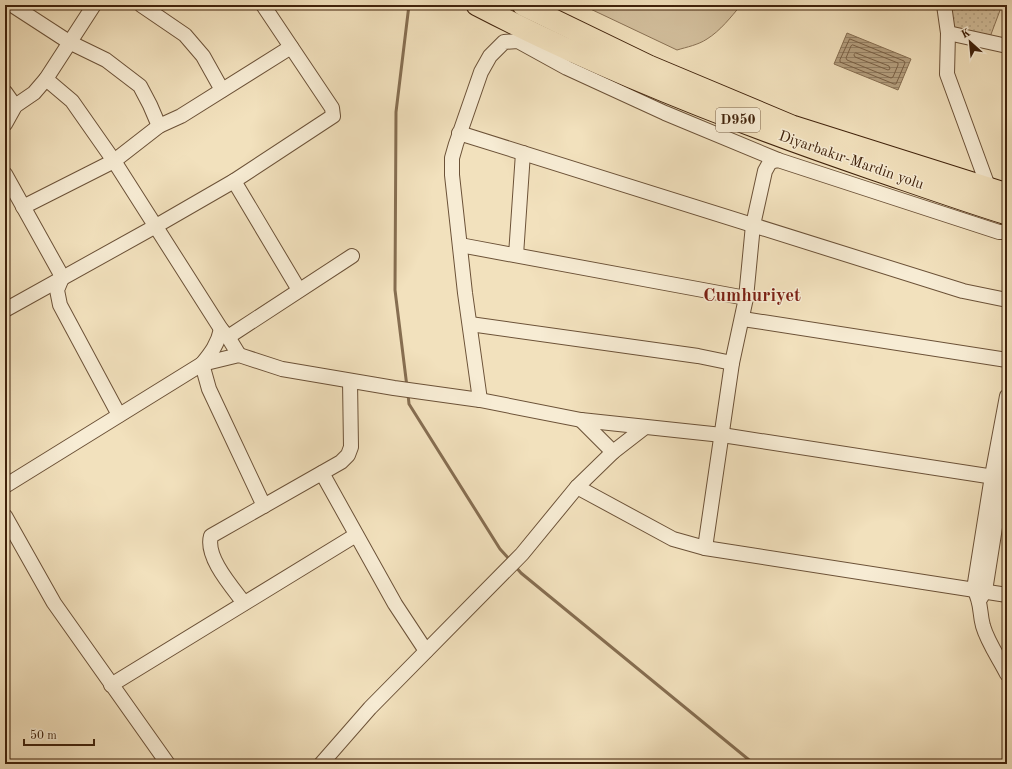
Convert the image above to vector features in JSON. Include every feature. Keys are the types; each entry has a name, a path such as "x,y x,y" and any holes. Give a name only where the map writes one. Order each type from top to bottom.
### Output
{"highway":[{"name":"Diyarbakır-Mardin yolu","path":"477,5 629,77 664,91 793,141 1007,214"},
{"name":"Diyarbakır-Mardin yolu","path":"523,5 650,66 792,126 998,192"}],"street":[{"path":"12,5 69,42 106,60 140,86 160,126"},
{"path":"5,124 15,106 34,92 46,79 94,5"},
{"path":"141,5 185,35 203,56 222,90"},
{"path":"5,310 234,181 333,116 332,108 263,5"},
{"path":"944,5 948,33 947,74 998,192"},
{"path":"948,33 1007,46"},
{"path":"480,400 460,245 452,175 452,158 459,132 481,72 490,56 504,42 518,41 567,68 651,106 778,160 992,230 1007,232"},
{"path":"23,207 114,161 160,126 181,116 291,47"},
{"path":"46,79 72,101 114,161 239,355"},
{"path":"5,92 15,106"},
{"path":"459,132 963,291 1007,300"},
{"path":"516,255 523,153"},
{"path":"705,548 732,363 743,319 753,225 765,170 770,162 778,160"},
{"path":"5,174 59,271 62,278 57,290 60,305 119,415"},
{"path":"234,181 299,290"},
{"path":"460,245 746,298"},
{"path":"5,486 202,364 214,350 219,340 225,333 299,290 352,256"},
{"path":"743,319 1007,360"},
{"path":"470,324 698,356 732,363"},
{"path":"202,364 239,355 282,369 394,388 480,400 581,420 644,428 722,435 1000,478"},
{"path":"202,364 210,389 264,506"},
{"path":"244,603 225,578 210,551 211,536 341,462 348,455 350,447 350,381"},
{"path":"1000,478 1007,396"},
{"path":"581,420 613,452"},
{"path":"321,764 370,708 522,554 577,487 613,452 644,428"},
{"path":"1005,667 991,647 983,626 979,593 1000,478 1007,451"},
{"path":"322,473 395,604 426,651"},
{"path":"577,487 673,539 705,548 979,593 1007,595"},
{"path":"5,516 54,603 168,764"},
{"path":"111,685 356,535"}],"shaded area":[{"path":"582,5 741,5 725,24 712,36 700,43 677,50"},
{"path":"949,5 1002,5 990,37 952,28"}],"water":[{"path":"847,33 911,59 898,90 834,64"}],"waterway":[{"path":"407,387 395,290 396,112 409,5"},
{"path":"408,394 409,404 500,549 510,560"},
{"path":"515,566 521,573 754,764"}],"district":[{"name":"Cumhuriyet","path":"752,296"}]}
